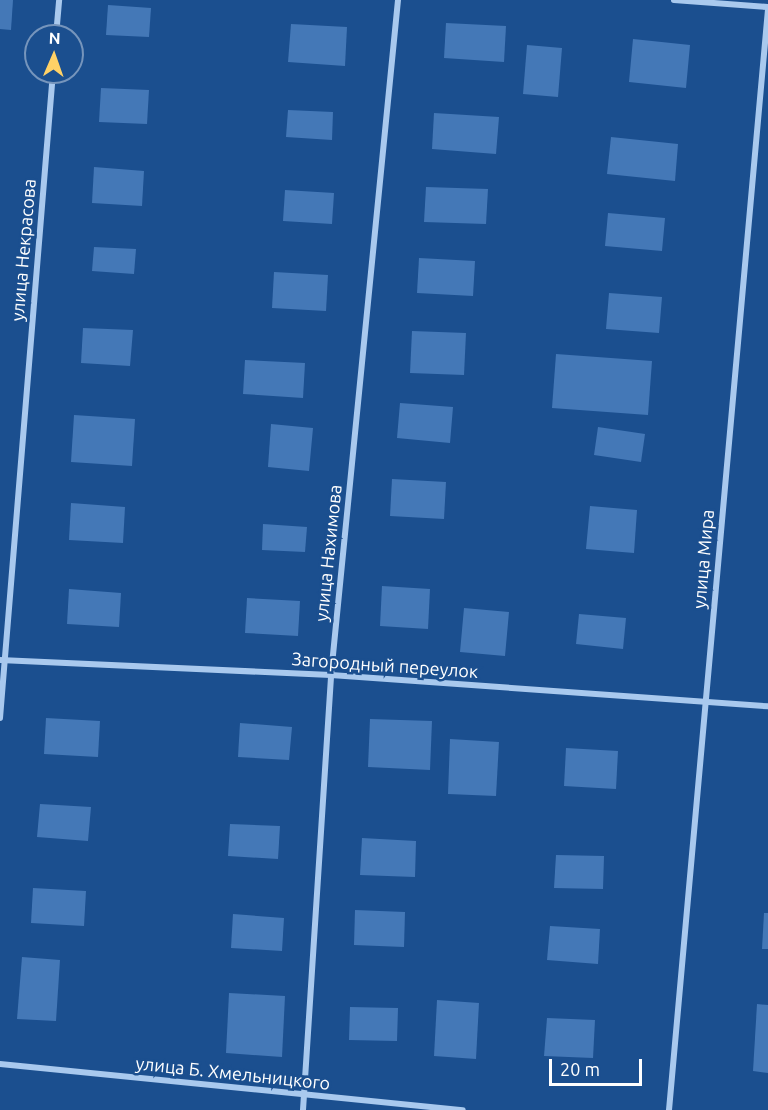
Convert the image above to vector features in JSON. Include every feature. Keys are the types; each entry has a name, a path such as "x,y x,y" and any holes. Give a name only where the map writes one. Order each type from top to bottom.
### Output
{"street":[{"path":"57,24 59,0"},
{"name":"улица Нахимова","path":"303,1110 331,675 398,0"},
{"path":"674,0 768,9"},
{"name":"улица Мира","path":"669,1110 768,9"},
{"name":"улица Некрасова","path":"0,718 2,661 52,84"},
{"name":"Загородный переулок","path":"2,661 331,675 768,706"},
{"name":"улица Б. Хмельницкого","path":"0,1064 463,1110"}],"building":[{"path":"0,0 13,0 11,30 0,29"},
{"path":"108,5 151,8 149,37 106,35"},
{"path":"446,23 506,26 504,62 444,58"},
{"path":"291,24 347,27 345,66 288,62"},
{"path":"633,39 690,45 686,88 629,82"},
{"path":"527,45 562,48 558,97 523,94"},
{"path":"101,88 149,90 147,124 99,122"},
{"path":"288,110 333,112 332,140 286,137"},
{"path":"434,113 499,117 496,154 432,149"},
{"path":"611,137 678,144 675,181 607,174"},
{"path":"94,167 144,171 142,206 92,203"},
{"path":"426,187 488,189 486,224 424,222"},
{"path":"285,190 334,193 332,224 283,221"},
{"path":"608,213 665,218 662,251 605,246"},
{"path":"94,247 136,249 134,274 92,271"},
{"path":"419,258 475,261 473,296 417,293"},
{"path":"274,272 328,275 326,311 272,308"},
{"path":"609,293 662,297 659,333 606,329"},
{"path":"83,328 133,330 130,366 81,363"},
{"path":"412,331 466,333 464,375 410,373"},
{"path":"556,354 652,361 648,415 552,408"},
{"path":"245,360 305,363 303,398 243,394"},
{"path":"400,403 453,407 450,443 397,438"},
{"path":"74,415 135,419 132,466 71,462"},
{"path":"271,424 313,428 309,471 268,467"},
{"path":"598,427 645,434 641,462 594,455"},
{"path":"392,479 446,482 444,519 390,516"},
{"path":"71,503 125,507 123,543 69,540"},
{"path":"590,506 637,510 634,553 586,549"},
{"path":"263,524 307,527 305,552 262,550"},
{"path":"382,586 430,589 428,629 380,626"},
{"path":"69,589 121,593 119,627 67,624"},
{"path":"247,598 300,601 298,636 245,633"},
{"path":"464,608 509,612 505,656 460,652"},
{"path":"579,614 626,618 623,649 576,644"},
{"path":"46,718 100,721 98,757 44,754"},
{"path":"370,719 432,721 430,770 368,767"},
{"path":"240,723 292,727 289,760 238,757"},
{"path":"450,739 499,742 496,796 448,794"},
{"path":"566,748 618,751 616,789 564,786"},
{"path":"40,804 91,807 88,841 37,837"},
{"path":"230,824 280,826 278,859 228,856"},
{"path":"362,838 416,841 415,877 360,875"},
{"path":"556,855 604,856 603,889 554,888"},
{"path":"33,888 86,891 84,926 31,923"},
{"path":"355,910 405,912 404,947 354,945"},
{"path":"764,913 768,913 768,949 762,949"},
{"path":"233,914 284,918 282,951 231,948"},
{"path":"550,926 600,929 598,964 547,960"},
{"path":"22,957 60,960 56,1021 17,1019"},
{"path":"229,993 285,996 282,1057 226,1053"},
{"path":"437,1000 479,1003 476,1059 434,1056"},
{"path":"757,1004 768,1005 768,1073 753,1071"},
{"path":"350,1007 398,1008 397,1041 349,1040"},
{"path":"547,1018 595,1020 593,1058 544,1056"}]}
